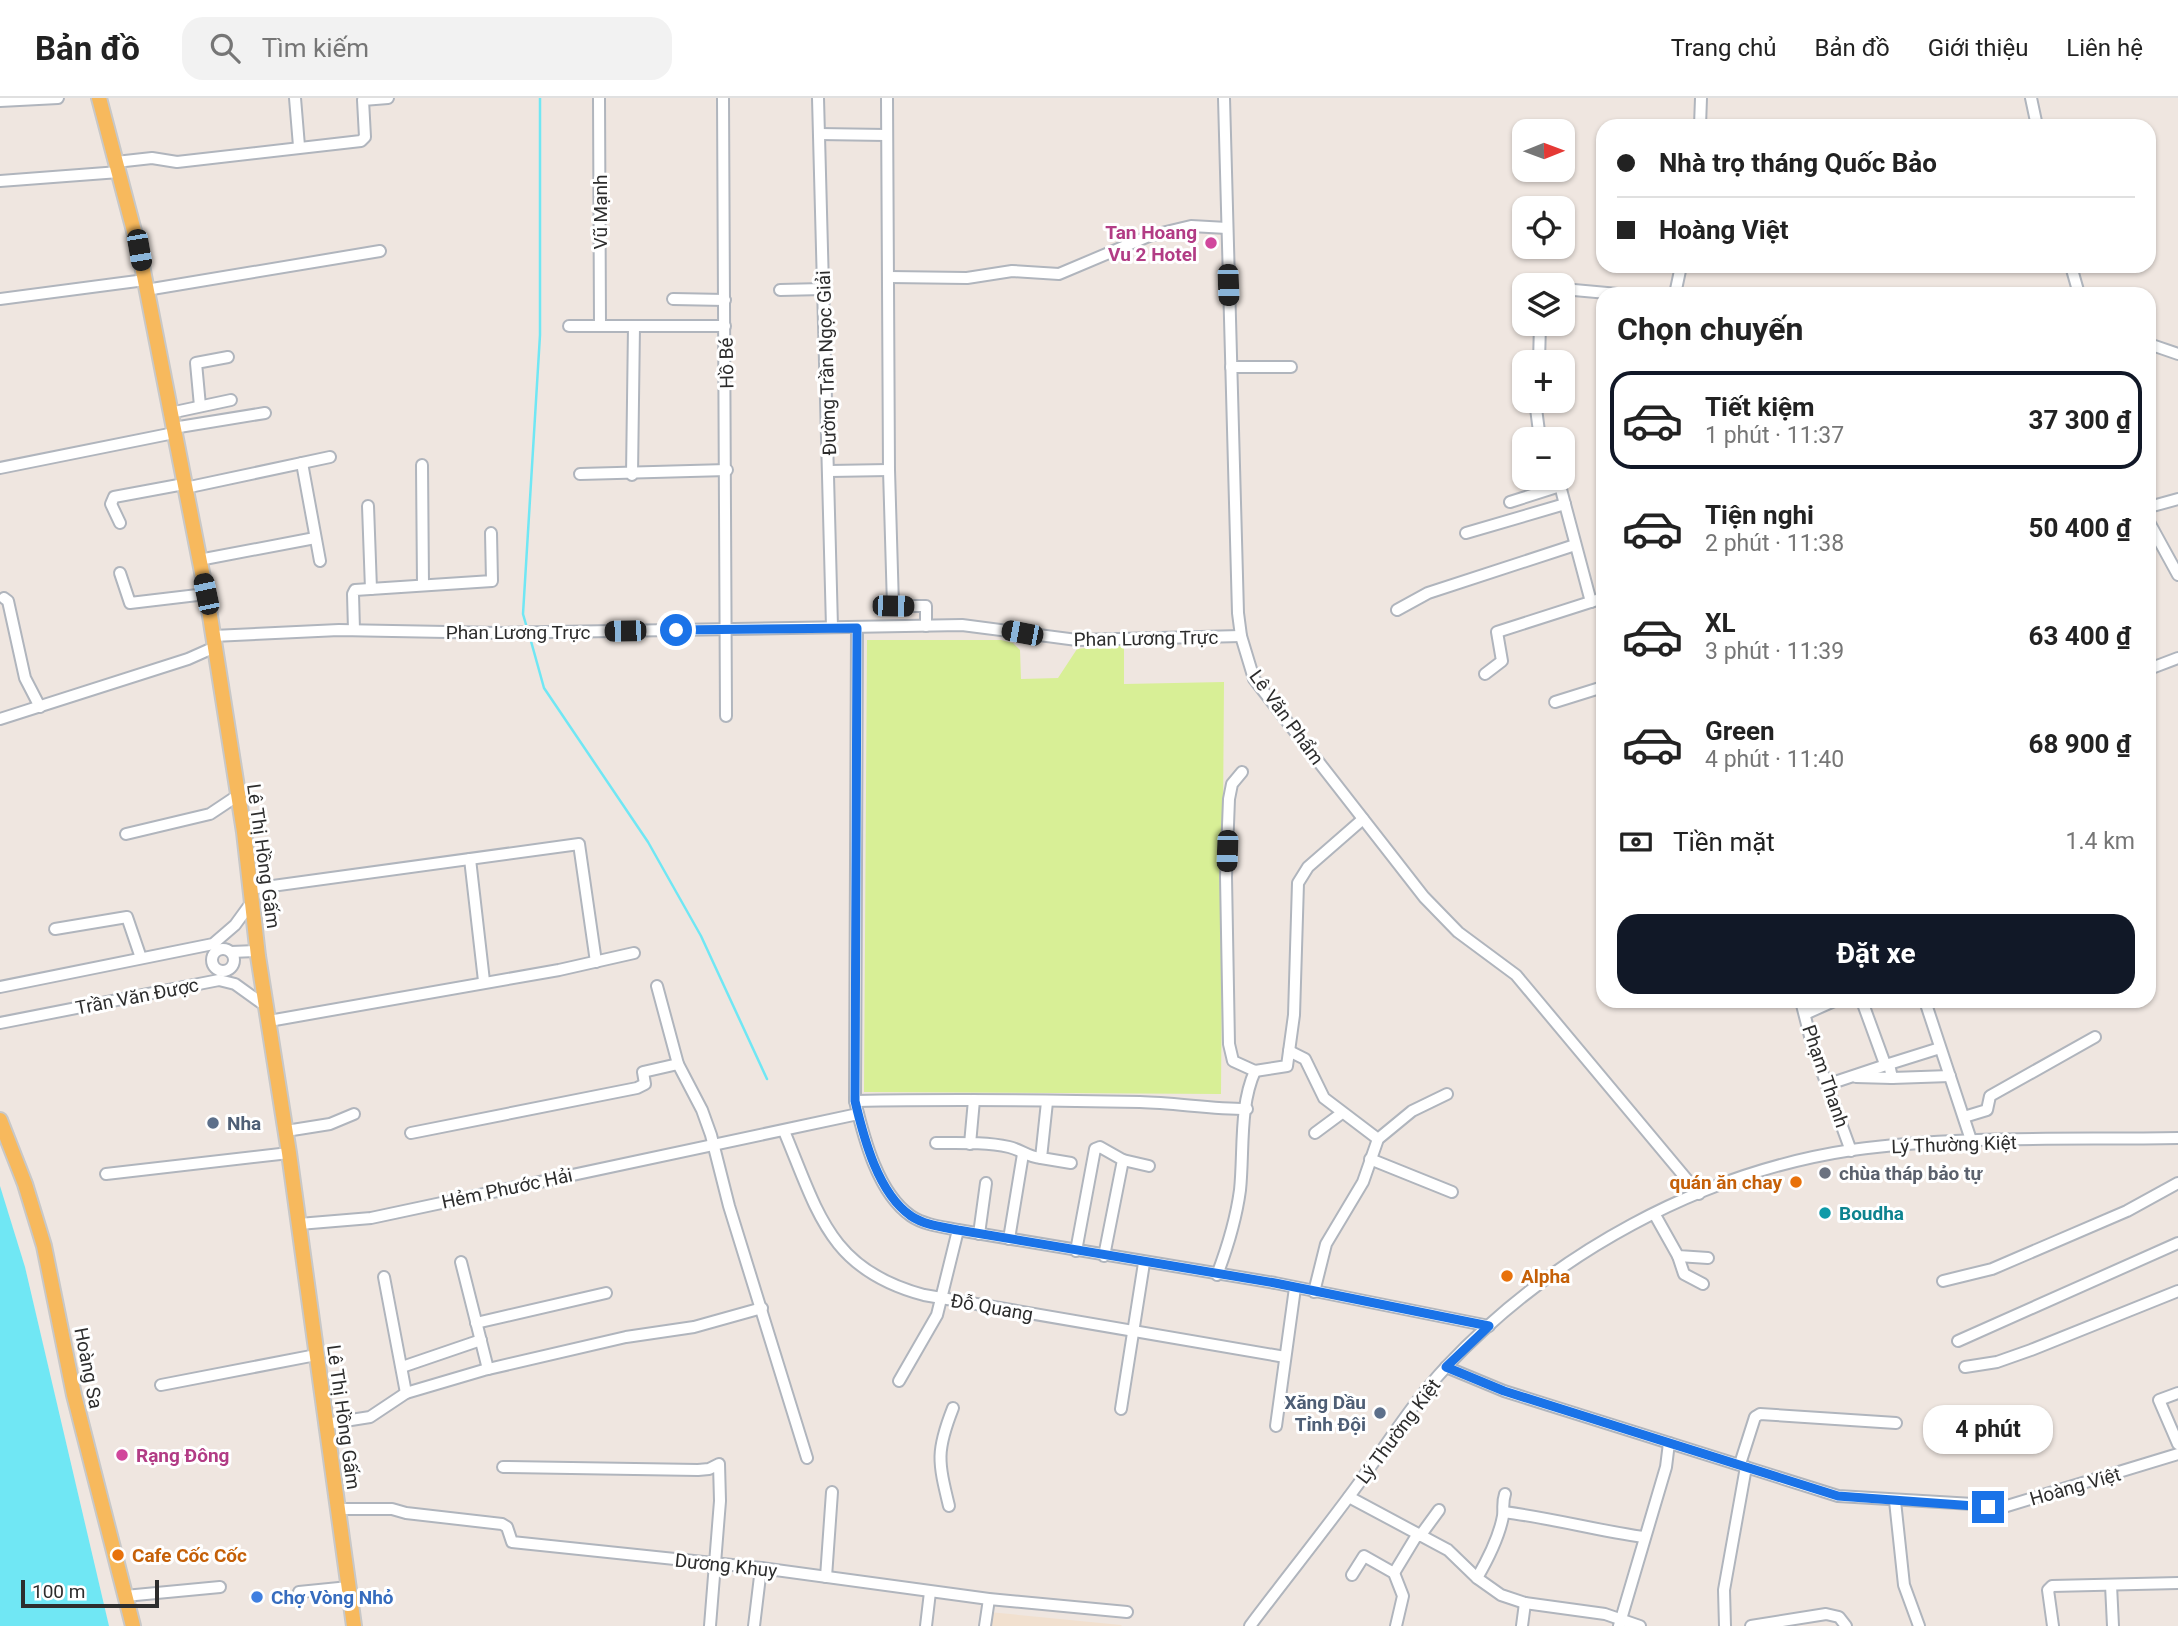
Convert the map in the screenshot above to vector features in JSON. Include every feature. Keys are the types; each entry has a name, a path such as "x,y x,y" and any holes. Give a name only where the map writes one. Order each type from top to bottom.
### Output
{"main road":[{"name":"Lê Thị Hồng Gấm","path":"99,98 145,285 206,594 286,1131 354,1626"},
{"name":"Hoàng Sa","path":"0,1121 44,1245 74,1395 133,1626"}],"street":[{"path":"0,101 58,98"},
{"path":"295,98 299,146"},
{"path":"0,181 118,167 152,158 177,162 364,140 363,100 388,98"},
{"name":"Vũ Mạnh","path":"598,98 600,326"},
{"name":"Hồ Bé","path":"723,98 728,628 724,642 726,716"},
{"name":"Đường Trần Ngọc Giải","path":"818,98 832,628"},
{"path":"887,98 889,470 893,606 926,606 926,626"},
{"name":"Lê Văn Phẩm","path":"1224,98 1237,590 1241,636 1254,679 1431,905 1458,932 1516,975 1699,1194"},
{"path":"1700,119 1702,98"},
{"path":"2031,98 2036,119"},
{"path":"819,134 887,132 899,117"},
{"path":"889,277 967,278 1012,271 1059,274 1149,236 1191,226 1227,228"},
{"path":"0,299 145,285 380,251"},
{"path":"780,290 823,289"},
{"path":"1575,290 1596,292"},
{"path":"673,299 725,300"},
{"path":"569,326 725,326"},
{"path":"632,475 634,326"},
{"path":"2156,346 2178,354"},
{"path":"200,407 196,363 228,357"},
{"path":"1231,367 1291,367"},
{"path":"170,413 231,400"},
{"path":"0,468 265,413"},
{"path":"120,523 111,504 114,497 330,457"},
{"path":"302,463 320,561"},
{"path":"422,465 423,585"},
{"path":"580,474 632,475 727,470"},
{"path":"829,471 889,470"},
{"path":"1510,502 1539,490"},
{"path":"1561,490 1591,602"},
{"path":"2156,505 2178,499"},
{"path":"1466,533 1565,504"},
{"path":"368,506 372,589"},
{"path":"354,630 353,592 492,581 491,533"},
{"path":"2156,535 2178,575"},
{"path":"198,560 315,538"},
{"path":"1397,610 1435,591 1575,545"},
{"path":"120,573 130,603 206,594"},
{"path":"4,598 8,601 25,678 40,707"},
{"path":"1485,674 1502,661 1497,632 1596,600"},
{"name":"Phan Lương Trực","path":"0,719 40,707 214,642 354,630 500,633 926,626 988,627 1052,639 1241,636"},
{"path":"857,628 855,1101 879,1172 901,1207 923,1222 958,1230 1295,1288 1489,1326"},
{"path":"2156,666 2178,658"},
{"path":"1555,702 1596,689"},
{"path":"1242,772 1232,784 1229,799 1226,877 1229,1044 1233,1061 1255,1071 1284,1069 1289,1051 1294,1015 1298,883 1308,867 1363,819"},
{"path":"126,834 210,814 237,796"},
{"path":"219,980 235,925 251,896 470,859 579,844 596,961"},
{"path":"470,859 484,981"},
{"path":"55,929 127,917 141,958"},
{"path":"196,947 206,951 219,971 226,956"},
{"name":"Trần Văn Được","path":"0,987 196,947 226,956"},
{"path":"201,983 211,975 215,953 226,956 258,953"},
{"path":"268,1014 484,981 634,953"},
{"name":"Trần Văn Được","path":"0,1023 219,980 235,984 268,1014"},
{"path":"657,986 678,1064 702,1110 714,1145 807,1458"},
{"name":"Phạm Thanh","path":"1803,1008 1851,1150"},
{"path":"1805,1014 1818,1008"},
{"path":"1865,1008 1892,1078"},
{"path":"1927,1008 1972,1143"},
{"path":"1964,1117 1987,1110 1990,1096 2095,1037"},
{"path":"1829,1084 1940,1048"},
{"path":"1289,1051 1305,1059 1324,1098 1378,1139"},
{"path":"411,1133 637,1088 645,1084 643,1072 678,1064"},
{"path":"1217,1275 1232,1234 1237,1210 1247,1109 1255,1071"},
{"path":"1856,1077 1950,1076"},
{"path":"1314,1292 1326,1244 1363,1182 1378,1139 1412,1111 1447,1094"},
{"path":"970,1144 974,1100"},
{"path":"855,1101 1142,1102 1247,1109"},
{"path":"1041,1158 1046,1102"},
{"path":"286,1131 330,1124 354,1114"},
{"name":"Hẻm Phước Hải","path":"299,1224 370,1218 858,1114"},
{"path":"1315,1133 1342,1114"},
{"name":"Đỗ Quang","path":"784,1131 822,1217 844,1253 887,1283 943,1298 1285,1357"},
{"name":"Lý Thường Kiệt","path":"1250,1626 1446,1367 1489,1326 1558,1268 1592,1247 1699,1194 1781,1166 1851,1150 1972,1143 2178,1138"},
{"path":"936,1143 1011,1147 1023,1154 1070,1163"},
{"path":"1076,1251 1095,1149 1108,1150 1123,1160 1135,1160 1149,1166"},
{"path":"106,1174 289,1153"},
{"path":"1009,1239 1023,1154"},
{"path":"1370,1159 1452,1192"},
{"path":"1104,1256 1123,1160"},
{"path":"1943,1281 2011,1261 2127,1211 2178,1183"},
{"path":"979,1234 986,1184"},
{"path":"1655,1215 1678,1256 1684,1275 1703,1284"},
{"path":"899,1381 922,1345 943,1298 958,1230"},
{"path":"1958,1340 2065,1290 2178,1243"},
{"path":"1678,1256 1708,1258"},
{"path":"461,1262 488,1370"},
{"path":"1121,1409 1144,1263"},
{"path":"384,1277 406,1393"},
{"path":"1276,1426 1295,1288"},
{"path":"1965,1367 1997,1362 2031,1350 2178,1291"},
{"path":"476,1323 606,1293"},
{"path":"326,1423 370,1417 406,1393 488,1370 626,1337 694,1327 762,1308"},
{"path":"402,1367 481,1340"},
{"path":"161,1385 316,1355"},
{"name":"Hoàng Việt","path":"1446,1367 1504,1391 1838,1496 2007,1506 2178,1454"},
{"path":"2178,1393 2160,1400 2178,1444"},
{"path":"949,1506 940,1468 939,1448 953,1408"},
{"path":"1725,1626 1724,1590 1743,1465 1755,1417 1759,1414 1896,1423"},
{"path":"1620,1623 1643,1537 1666,1467 1669,1443"},
{"path":"503,1467 698,1470 719,1464 720,1501 710,1626"},
{"path":"826,1577 832,1492"},
{"path":"1477,1578 1490,1556 1504,1512 1502,1503 1505,1494"},
{"path":"1349,1497 1448,1550 1477,1578 1501,1595 1525,1603 1605,1614 1620,1623 1640,1626"},
{"path":"1895,1501 1904,1585 1919,1626"},
{"name":"Dương Khuy","path":"338,1509 392,1509 502,1524 506,1527 509,1539 518,1544 619,1552 989,1599 1127,1612"},
{"path":"1394,1573 1439,1510"},
{"path":"1504,1512 1546,1517 1584,1528 1643,1537"},
{"path":"1352,1575 1364,1556 1394,1573 1403,1596 1396,1626"},
{"path":"754,1626 761,1568"},
{"path":"2053,1626 2049,1587 2178,1583"},
{"path":"2111,1585 2113,1626"},
{"path":"125,1596 220,1587"},
{"path":"299,1592 349,1587"},
{"path":"926,1626 930,1592"},
{"path":"985,1626 989,1599"},
{"path":"1522,1626 1525,1603"},
{"path":"1751,1626 1826,1614 1839,1617 1846,1626"}],"shaded area":[{"path":"989,1612 1121,1625 1122,1626 987,1626"}],"green space":[{"path":"867,640 1001,640 1013,643 1020,650 1021,679 1058,678 1077,649 1124,644 1124,684 1224,682 1221,1094 864,1092"}],"water":[{"path":"0,1186 25,1267 109,1626 0,1626"}],"waterway":[{"path":"527,628 523,614 540,335 540,98"},
{"path":"529,634 544,688 648,842 701,936 767,1079"}],"place":[{"name":"Tan Hoang Vu 2 Hotel","path":"1211,243"},
{"name":"Nha","path":"213,1123"},
{"name":"chùa tháp bảo tự","path":"1825,1173"},
{"name":"quán ăn chay","path":"1796,1182"},
{"name":"Boudha","path":"1825,1213"},
{"name":"Alpha","path":"1507,1276"},
{"name":"Xăng Dầu Tỉnh Đội","path":"1380,1413"},
{"name":"Rạng Đông","path":"122,1455"},
{"name":"Cafe Cốc Cốc","path":"118,1555"},
{"name":"Chợ Vòng Nhỏ","path":"257,1597"}],"route":[{"path":"676,630 857,628 853,1068 855,1101 879,1172 892,1196 912,1217 958,1230 1275,1283 1489,1326 1446,1367 1504,1391 1838,1496 1988,1507"}]}
